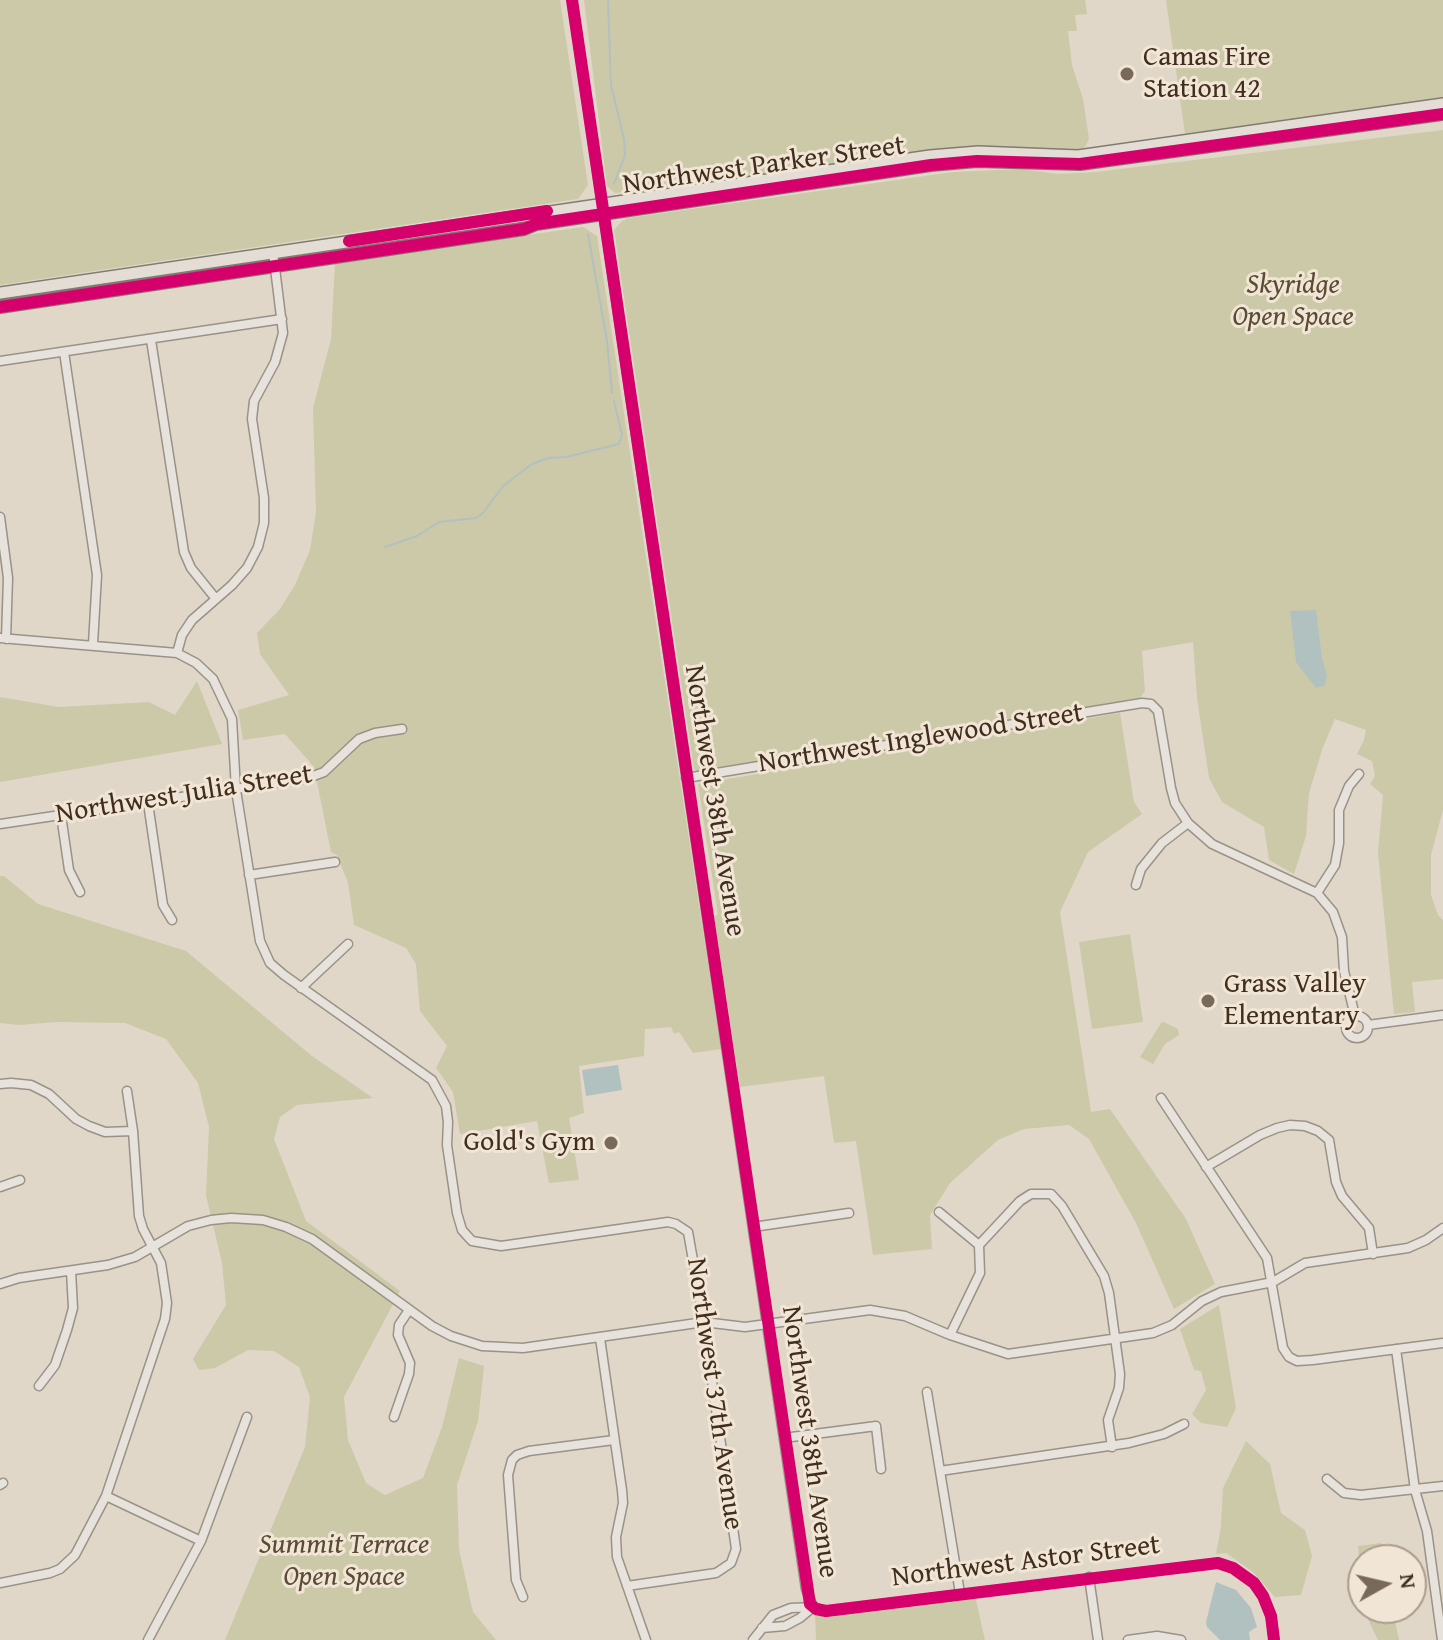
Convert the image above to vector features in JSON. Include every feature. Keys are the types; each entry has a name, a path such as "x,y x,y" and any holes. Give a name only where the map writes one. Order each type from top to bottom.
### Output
{"main road":[{"name":"Northwest Parker Street","path":"0,307 524,229 602,209 954,153 1078,156 1443,104"},
{"name":"Northwest Parker Street","path":"0,293 273,252 954,162 1089,164 1443,114"}],"street":[{"name":"Northwest 38th Avenue","path":"572,0 806,1589 813,1607"},
{"path":"177,653 182,635 192,620 247,568 258,547 264,523 264,498 252,419 254,401 281,347 282,319 273,252"},
{"path":"0,361 282,319"},
{"path":"151,340 184,552 191,568 216,599"},
{"path":"64,352 97,575 93,644"},
{"path":"0,517 8,578 3,638 177,653 196,663 213,679 227,705 235,741 236,790 249,875 260,941 270,963 301,988 348,944"},
{"name":"Northwest Inglewood Street","path":"686,778 1142,703 1155,706 1158,711 1171,788 1188,823"},
{"name":"Northwest Julia Street","path":"0,824 308,778 324,772 359,739 402,729"},
{"path":"1317,893 1335,865 1339,810 1349,786 1359,774"},
{"path":"148,803 163,905 172,920"},
{"path":"61,815 69,870 80,892"},
{"path":"1136,885 1141,869 1162,843 1188,823 1212,844 1317,893 1339,924 1344,971 1355,1016"},
{"path":"249,875 335,862"},
{"name":"Northwest 37th Avenue","path":"301,988 420,1070 441,1093 448,1122 447,1145 457,1213 462,1230 472,1241 501,1246 668,1222 683,1228 691,1239 736,1549 731,1563 716,1573 627,1586"},
{"path":"1368,1025 1443,1015"},
{"path":"1355,1016 1362,1017 1368,1025"},
{"path":"1355,1016 1346,1025 1354,1038 1363,1036 1368,1025"},
{"path":"0,1084 31,1085 65,1106 76,1119 105,1132 133,1131"},
{"path":"0,1583 60,1569 75,1555 106,1496 165,1319 166,1284 161,1263 139,1216 127,1091"},
{"path":"1161,1098 1267,1258 1283,1348 1289,1357 1297,1361 1313,1360 1443,1343"},
{"path":"1206,1167 1277,1128 1305,1126 1318,1131 1329,1140 1336,1182 1342,1196 1369,1228 1373,1254"},
{"path":"0,1187 20,1180"},
{"path":"950,1335 980,1273 979,1245 1020,1201 1031,1194 1051,1194 1062,1206 1104,1276 1109,1293 1120,1374 1119,1388 1108,1420 1112,1447"},
{"path":"939,1212 979,1245"},
{"path":"753,1227 849,1213"},
{"path":"0,1284 19,1278 108,1265 135,1257 188,1226 211,1220 263,1220 312,1239 409,1310 451,1336 482,1346 523,1348 704,1322 745,1327 870,1310 905,1316 1008,1354 1115,1341 1153,1333 1172,1325 1202,1301 1221,1292 1273,1282 1305,1263 1408,1248 1443,1228"},
{"path":"39,1386 55,1365 67,1330 73,1308 71,1271"},
{"path":"394,1417 409,1374 410,1363 398,1335 399,1325 409,1310"},
{"path":"600,1338 623,1503 616,1537 617,1557 646,1640"},
{"path":"1396,1349 1415,1490 1427,1531 1442,1640"},
{"path":"927,1392 960,1593"},
{"path":"148,1640 201,1541 247,1417"},
{"path":"940,1471 1112,1447 1147,1440 1184,1424"},
{"path":"784,1438 876,1426 881,1469"},
{"path":"523,1597 516,1580 508,1475 512,1460 529,1451 614,1440"},
{"path":"1327,1479 1344,1493 1361,1495 1443,1486"},
{"path":"106,1496 201,1541"},
{"name":"Northwest Astor Street","path":"753,1640 773,1615 781,1610 813,1607 826,1611 1218,1563 1244,1574 1263,1596 1271,1616 1274,1640"},
{"path":"1089,1577 1098,1640"},
{"path":"762,1628 785,1626 813,1607"},
{"path":"1128,1640 1157,1636 1181,1640"}],"green space":[{"path":"0,0 560,0 588,185 578,199 0,285"},
{"path":"584,0 1085,0 1087,14 1075,15 1077,31 1068,31 1072,65 1083,99 1089,139 1080,150 780,174 615,193 607,186"},
{"path":"1166,0 1443,0 1443,99 1185,134"},
{"name":"Skyridge Open Space","path":"1443,130 1443,810 1431,855 1431,895 1443,920 1443,979 1412,982 1415,1012 1394,1014 1378,853 1383,795 1370,784 1375,776 1372,761 1357,754 1366,730 1335,719 1309,793 1306,836 1294,874 1269,860 1264,827 1222,802 1209,778 1197,698 1193,642 1142,651 1145,691 1140,698 697,771 694,769 614,230 622,221 953,172 1020,169 1058,174 1096,172"},
{"path":"583,227 597,236 721,1049 693,1053 679,1032 674,1034 671,1027 645,1029 644,1056 579,1066 584,1113 569,1118 579,1180 549,1183 537,1121 460,1134 453,1092 436,1068 447,1046 420,1011 416,964 406,948 354,925 348,883 337,855 331,852 314,767 285,734 243,740 238,710 289,695 260,654 257,633 280,609 295,585 310,550 316,512 313,408 331,339 335,263"},
{"path":"197,681 222,744 0,782 0,697 59,707 149,702 175,715"},
{"path":"1120,713 1134,802 1142,814 1088,852 1060,912 1091,1112 1110,1109 1186,1219 1215,1284 1174,1309 1136,1223 1089,1139 1069,1125 1024,1129 998,1140 950,1183 930,1215 932,1249 873,1255 856,1141 834,1143 824,1076 740,1087 698,784"},
{"name":"Summit Terrace Open Space","path":"0,876 38,904 186,951 312,1056 373,1098 297,1105 280,1117 274,1139 306,1221 400,1291 344,1397 348,1440 366,1483 385,1495 423,1478 442,1427 459,1358 484,1366 478,1421 457,1485 459,1549 473,1612 496,1640 225,1640 305,1447 310,1397 299,1367 274,1351 248,1350 215,1368 199,1370 193,1359 226,1305 222,1263 206,1195 209,1127 198,1083 166,1039 125,1023 0,1023"},
{"path":"1130,934 1143,1022 1092,1029 1079,942"},
{"path":"1164,1022 1178,1029 1179,1035 1165,1044 1153,1064 1140,1057"},
{"path":"1219,1305 1236,1408 1227,1427 1201,1423 1192,1414 1206,1390 1201,1371 1194,1370 1180,1329"},
{"path":"1246,1441 1270,1464 1281,1513 1305,1530 1312,1556 1301,1595 1275,1597 1253,1572 1226,1553 1216,1554 1223,1488"},
{"path":"975,1596 985,1640 816,1640 815,1615"},
{"path":"1370,1624 1396,1624 1399,1640 1378,1640"}],"shaded area":[{"path":"1316,610 1327,675 1325,685 1316,688 1296,662 1290,611"},
{"path":"618,1065 622,1090 586,1096 582,1070"},
{"path":"1216,1582 1236,1590 1251,1608 1257,1627 1249,1632 1250,1640 1220,1640 1207,1627"}],"waterway":[{"path":"608,0 611,85 625,155 614,184"},
{"path":"588,234 607,341 612,393"},
{"path":"385,547 417,536 439,522 476,518 503,486 532,464 619,444 622,435 614,401"}],"cycle path":[{"path":"572,0 810,1604 826,1611 1218,1563 1233,1568 1254,1583 1271,1616 1274,1640"},
{"path":"0,307 931,165 977,161 1080,164 1443,114"},
{"path":"349,241 547,211"}],"place":[{"name":"Camas Fire Station 42","path":"1127,74"},
{"name":"Grass Valley Elementary","path":"1208,1001"},
{"name":"Gold's Gym","path":"611,1143"}]}
